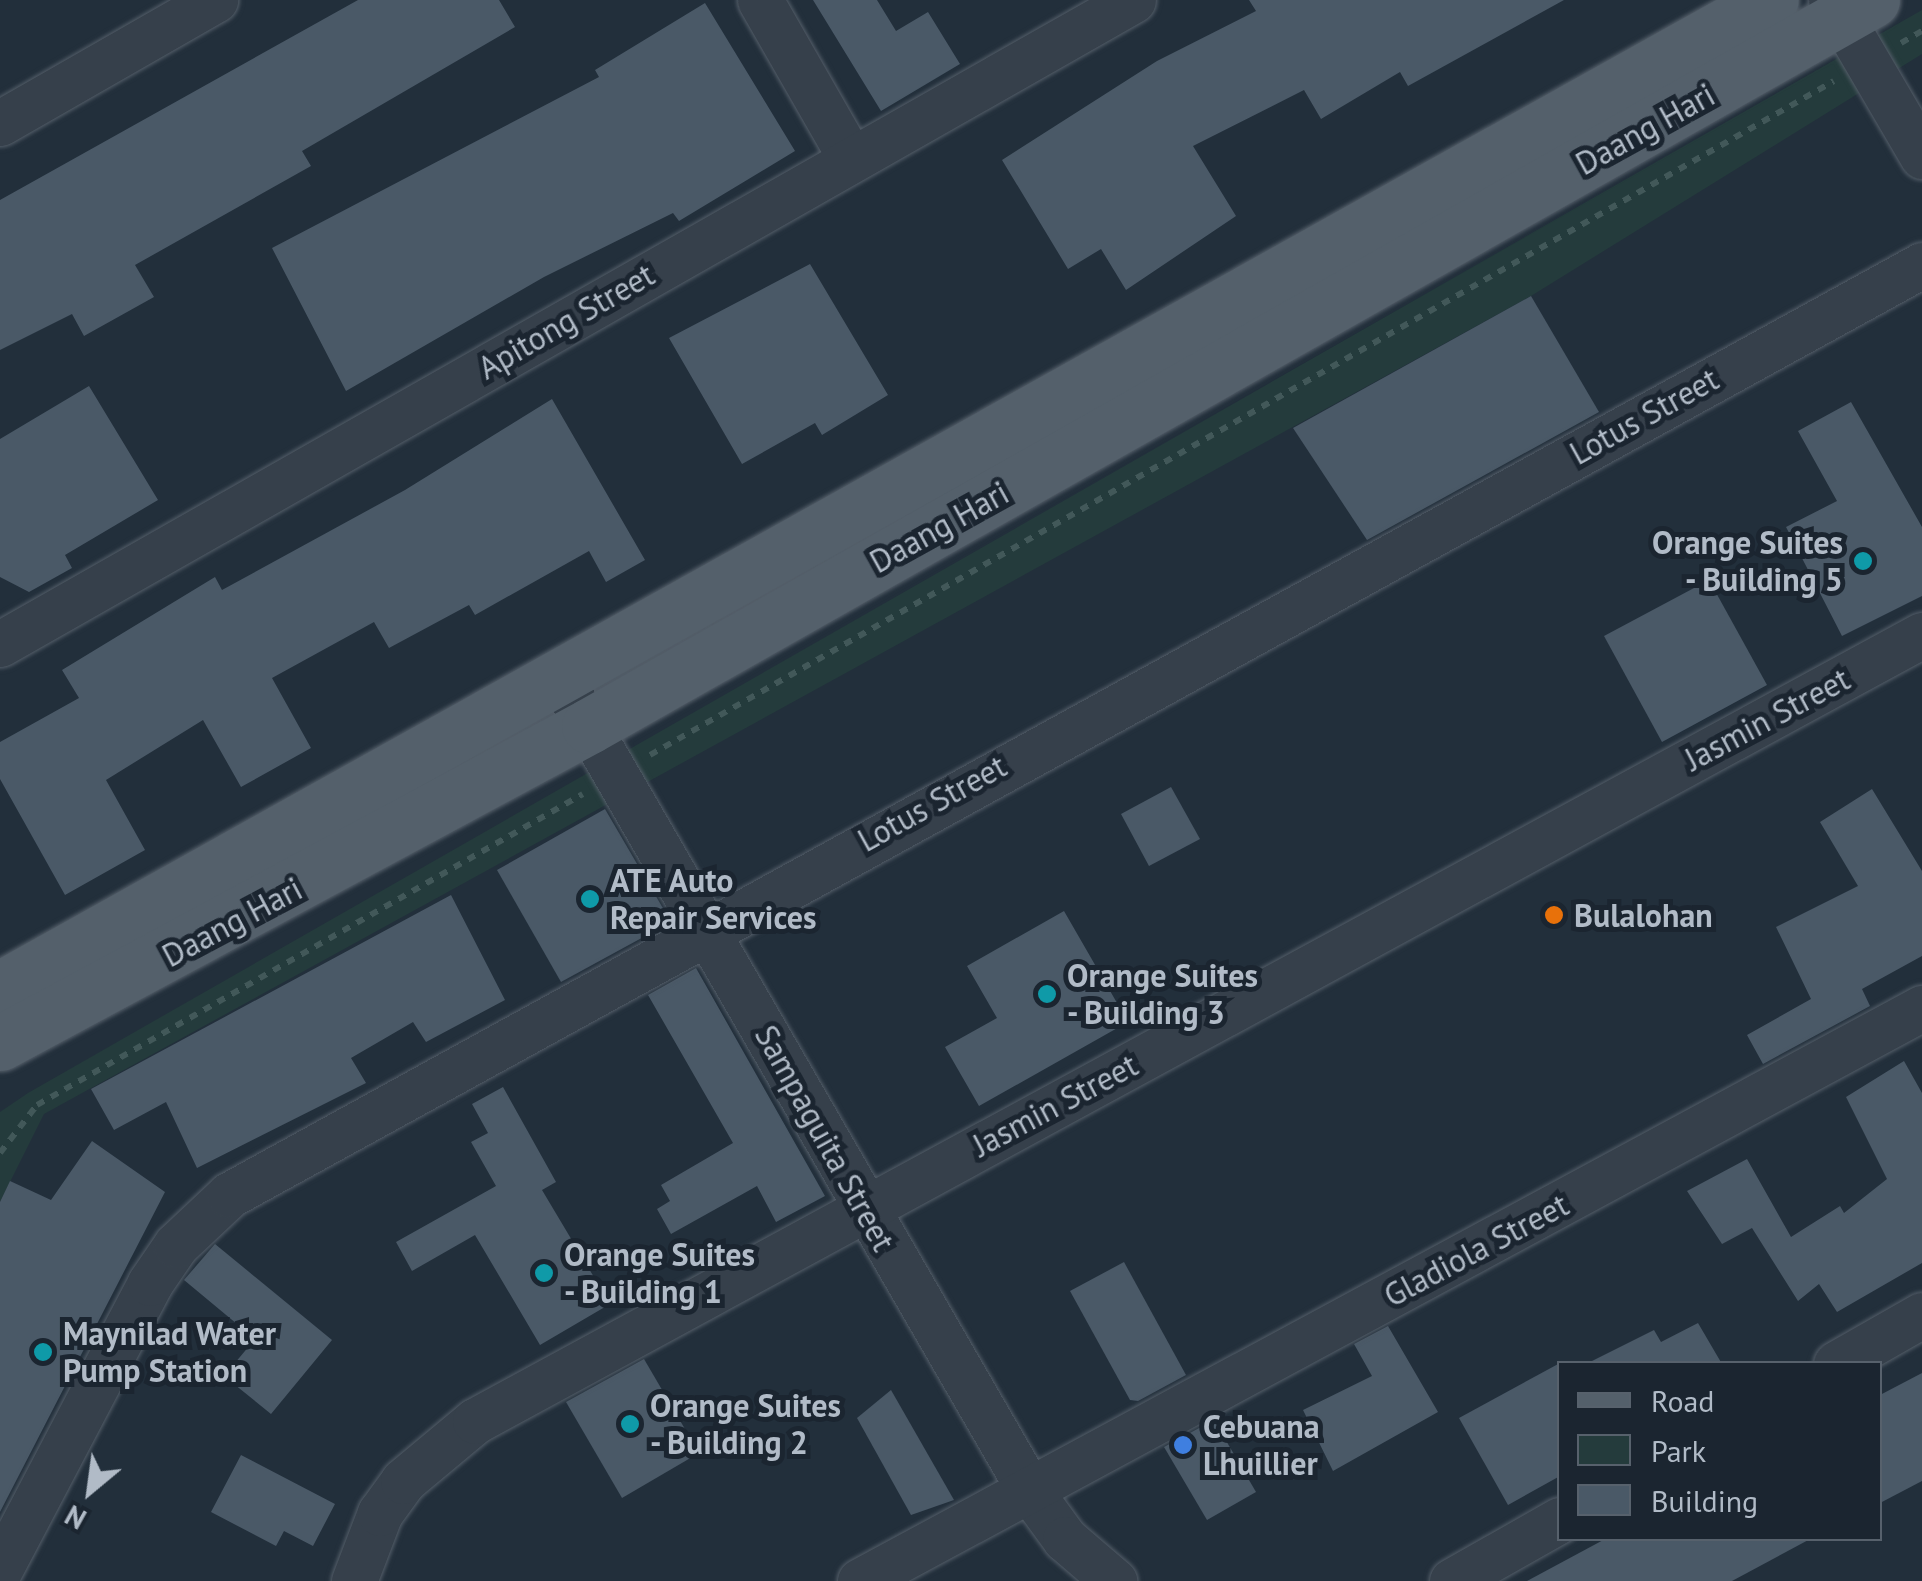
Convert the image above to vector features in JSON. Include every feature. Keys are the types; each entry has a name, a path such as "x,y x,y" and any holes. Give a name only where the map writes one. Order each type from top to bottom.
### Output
{"main road":[{"name":"Daang Hari","path":"0,989 1771,0"},
{"name":"Daang Hari","path":"0,1043 589,726 1853,20"}],"street":[{"path":"0,123 215,0"},
{"path":"760,0 851,159"},
{"name":"Apitong Street","path":"0,644 1133,0"},
{"path":"1853,20 1922,156"},
{"name":"Lotus Street","path":"0,1569 150,1283 204,1216 710,933 857,844 1922,265"},
{"name":"Jasmin Street","path":"354,1581 380,1512 403,1481 475,1421 1922,634"},
{"name":"Sampaguita Street","path":"559,676 1030,1491 1065,1538 1114,1581"},
{"name":"Gladiola Street","path":"860,1581 1922,1008"},
{"path":"1841,1361 1922,1315"},
{"path":"1452,1581 1557,1522"}],"path":[{"path":"0,1153 36,1105 616,775 1853,20 1922,31"}],"green space":[{"path":"1922,10 1922,54 1531,296 44,1114 0,1202 0,1112 28,1093"}],"building":[{"path":"358,0 499,0 515,27 302,151 311,166 135,265 154,297 84,336 72,314 0,350 0,200"},
{"path":"813,0 877,0 896,31 928,12 960,64 881,111"},
{"path":"1249,0 1564,0 1408,86 1400,72 1321,119 1304,90 1193,146 1236,216 1126,290 1101,249 1068,269 1002,160 1157,61 1256,11"},
{"path":"705,3 795,151 679,221 673,213 544,277 346,391 272,248 599,77 595,70"},
{"path":"810,264 888,395 822,435 815,423 742,464 669,338"},
{"path":"1531,296 1599,412 1367,540 1293,428"},
{"path":"89,386 158,500 65,555 72,568 29,592 0,577 0,439"},
{"path":"552,399 645,560 606,582 589,551 475,615 469,605 389,648 374,622 272,678 311,748 241,787 203,720 106,780 145,850 65,895 0,779 0,742 79,698 62,670 215,577 222,590 405,490"},
{"name":"Orange Suites - Building 5","path":"1851,402 1922,527 1922,596 1842,636 1786,527 1837,501 1798,431"},
{"path":"1709,580 1767,685 1662,742 1604,636"},
{"path":"1171,787 1200,839 1149,866 1121,814"},
{"path":"1872,789 1922,871 1922,956 1862,989 1870,1006 1763,1064 1747,1035 1811,999 1776,927 1858,886 1820,822"},
{"name":"ATE Auto Repair Services","path":"605,809 671,922 561,982 497,870"},
{"path":"451,895 505,1000 426,1042 413,1022 351,1058 366,1083 197,1168 166,1102 114,1130 91,1089"},
{"name":"Orange Suites - Building 3","path":"1064,911 1128,1022 979,1106 945,1047 997,1018 967,966"},
{"path":"696,968 825,1196 776,1222 757,1186 671,1234 657,1209 670,1201 661,1185 733,1143 648,995"},
{"path":"1904,1061 1922,1093 1922,1263 1837,1312 1819,1284 1798,1301 1752,1228 1722,1244 1687,1191 1747,1159 1791,1237 1840,1206 1844,1213 1887,1179 1846,1097"},
{"path":"503,1087 556,1182 542,1190 610,1304 540,1345 475,1235 412,1271 396,1242 496,1186 471,1142 488,1133 472,1104"},
{"name":"Maynilad Water Pump Station","path":"92,1141 165,1192 0,1512 0,1202 10,1181 51,1200"},
{"path":"215,1244 332,1340 271,1414 224,1376 255,1339 184,1280"},
{"path":"1124,1262 1186,1375 1138,1401 1130,1400 1070,1291"},
{"path":"1698,1323 1720,1361 1592,1361 1654,1330 1661,1342"},
{"path":"1388,1326 1438,1412 1333,1471 1303,1410 1372,1376 1354,1344"},
{"name":"Orange Suites - Building 2","path":"644,1359 699,1453 622,1498 566,1402"},
{"path":"1557,1365 1557,1478 1508,1505 1459,1418"},
{"path":"1922,1373 1922,1481 1882,1502 1882,1394"},
{"path":"891,1390 954,1500 911,1515 857,1418"},
{"path":"1214,1420 1256,1492 1207,1520 1164,1447"},
{"path":"241,1455 335,1504 313,1546 284,1531 276,1546 211,1512"},
{"path":"1601,1541 1806,1541 1732,1581 1527,1581"}],"place":[{"name":"Orange Suites - Building 5","path":"1863,561"},
{"name":"ATE Auto Repair Services","path":"590,899"},
{"name":"Bulalohan","path":"1554,915"},
{"name":"Orange Suites - Building 3","path":"1047,994"},
{"name":"Orange Suites - Building 1","path":"544,1273"},
{"name":"Maynilad Water Pump Station","path":"43,1352"},
{"name":"Orange Suites - Building 2","path":"630,1424"},
{"name":"Cebuana Lhuillier","path":"1183,1445"}]}
